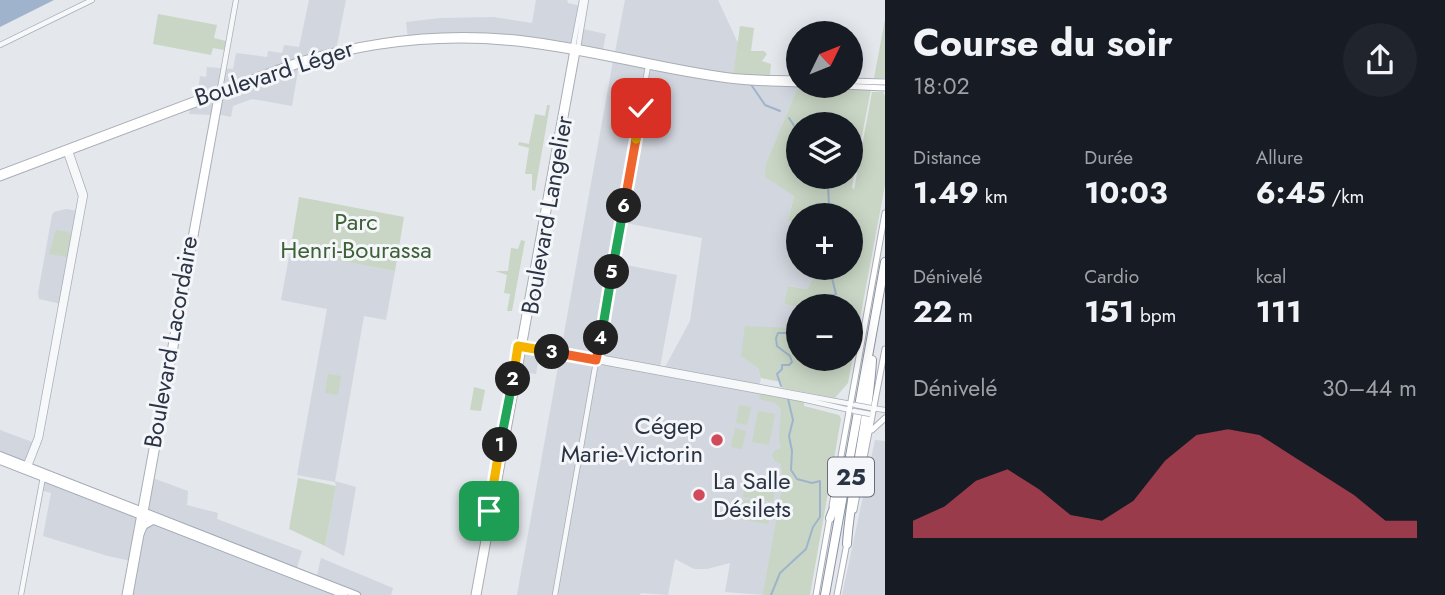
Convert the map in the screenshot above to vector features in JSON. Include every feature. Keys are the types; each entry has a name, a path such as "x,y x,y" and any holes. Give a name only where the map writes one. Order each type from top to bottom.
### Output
{"highway":[{"name":"25","path":"827,595 885,262"},
{"name":"25","path":"827,595 885,289"},
{"path":"847,544 869,402 872,360"},
{"path":"830,518 850,453"}],"main road":[{"name":"Boulevard Léger","path":"0,175 219,92 318,59 386,45 477,40 544,44 725,78 786,81"},
{"name":"Boulevard Langelier","path":"476,595 575,50"},
{"path":"863,81 885,82"},
{"path":"863,87 885,88"},
{"name":"Boulevard Lacordaire","path":"128,595 219,92"},
{"path":"816,595 885,213"},
{"path":"837,595 885,349"},
{"path":"870,433 885,417"},
{"path":"0,455 26,468 357,595"},
{"path":"0,461 26,468"},
{"name":"Boulevard Lacordaire","path":"128,595 141,533 142,513"},
{"path":"142,513 344,595"},
{"path":"141,533 144,526 150,522 159,522"}],"street":[{"path":"0,45 92,0"},
{"name":"Boulevard Lacordaire","path":"219,92 236,0"},
{"name":"Boulevard Langelier","path":"575,50 584,0"},
{"path":"555,595 649,64"},
{"path":"26,468 40,438 85,197 67,150"},
{"path":"521,345 852,407 885,417"},
{"path":"872,411 885,410"},
{"path":"21,595 44,475"}],"shaded area":[{"path":"309,0 346,0 336,50 197,98 200,76 206,77 207,67 233,69 236,53 267,57 268,51 282,53 284,45 299,47"},
{"path":"536,0 567,0 568,3 581,6 573,47 408,38 406,22 493,17 532,23"},
{"path":"625,0 718,0 738,43 732,81 786,86 786,98 793,98 766,163 794,195 792,203 786,203 786,280 812,280 807,289 789,286 784,304 786,333 758,368 761,378 759,387 664,369 690,321 702,238 621,222 596,360 788,397 782,484 764,595 725,592 730,563 707,569 694,569 675,559 668,595 517,595 612,55 615,52"},
{"path":"583,29 606,34 603,50 581,45"},
{"path":"299,65 292,106 252,99 233,106 231,117 217,114 223,95"},
{"path":"213,99 211,115 189,114 190,108"},
{"path":"66,209 78,211 61,304 39,299 38,293 52,215"},
{"path":"291,246 333,252 332,259 395,271 386,320 364,316 335,481 356,487 344,556 325,546 335,482 297,475 327,309 281,300"},
{"path":"616,263 677,275 660,367 601,355"},
{"path":"522,347 540,350 536,374 518,371"},
{"path":"0,430 35,443 26,465 0,455"},
{"path":"875,440 885,441 885,595 842,595"},
{"path":"43,477 140,515 131,561 43,536 51,493 40,490"},
{"path":"150,477 188,491 187,505 218,513 217,519 302,551 296,571 145,512"},
{"path":"144,516 344,595 130,595"},
{"path":"321,558 393,588 391,595 357,595 316,579"}],"green space":[{"path":"158,14 217,25 214,38 226,41 224,50 213,48 211,55 153,44"},
{"path":"885,19 885,78 874,78"},
{"path":"740,26 754,28 751,51 764,51 767,54 762,61 771,64 770,76 733,75"},
{"path":"863,89 871,89 863,130 863,112 787,112 793,98 863,98"},
{"path":"872,92 883,92 885,185 863,303 863,294 786,294 788,286 807,289 812,280 863,280 863,203 792,203 794,196 765,177 766,163 786,116 786,189 863,189 863,141"},
{"path":"547,105 550,105 535,191 532,190 532,174 525,174 529,148 518,145 519,142 529,144 535,114 545,116"},
{"name":"Parc Henri-Bourassa","path":"299,197 404,217 395,271 331,259 332,251 291,246"},
{"path":"56,230 69,232 71,235 67,257 49,254"},
{"path":"521,240 525,241 512,311 507,311 510,294 504,293 507,275 495,271 508,271 511,248 518,249"},
{"path":"745,326 786,328 786,371 850,371 848,383 835,398 782,388 781,382 761,378 758,368 741,356"},
{"path":"328,374 341,376 338,395 325,393"},
{"path":"474,387 485,390 481,411 470,410"},
{"path":"760,394 799,400 804,402 804,406 839,415 841,419 810,595 763,595 783,480 781,464 772,456 774,451 781,448 781,410 776,403 759,399"},
{"path":"739,405 751,407 747,425 736,423"},
{"path":"758,411 775,414 769,445 752,442"},
{"path":"735,428 746,431 742,449 731,447"},
{"path":"298,478 336,486 325,546 289,529"},
{"path":"746,478 776,482 773,502 743,497"},
{"path":"743,499 772,504 768,524 739,519"}],"water":[{"path":"0,0 54,0 0,27"}],"waterway":[{"path":"750,83 765,105 780,111"},
{"path":"828,189 829,203"},
{"path":"832,280 836,294"},
{"path":"786,333 778,333 776,338 777,346 786,353"},
{"path":"781,386 777,374 782,365 786,365"},
{"path":"771,595 780,573 806,549 813,527 820,517 820,481 812,483 797,479 791,470 792,451 789,436 793,420 788,399"}],"place":[{"name":"Cégep Marie-Victorin","path":"717,440"},
{"name":"La Salle Désilets","path":"699,495"}],"route":[{"path":"489,511 518,346 596,360 641,108"}]}
